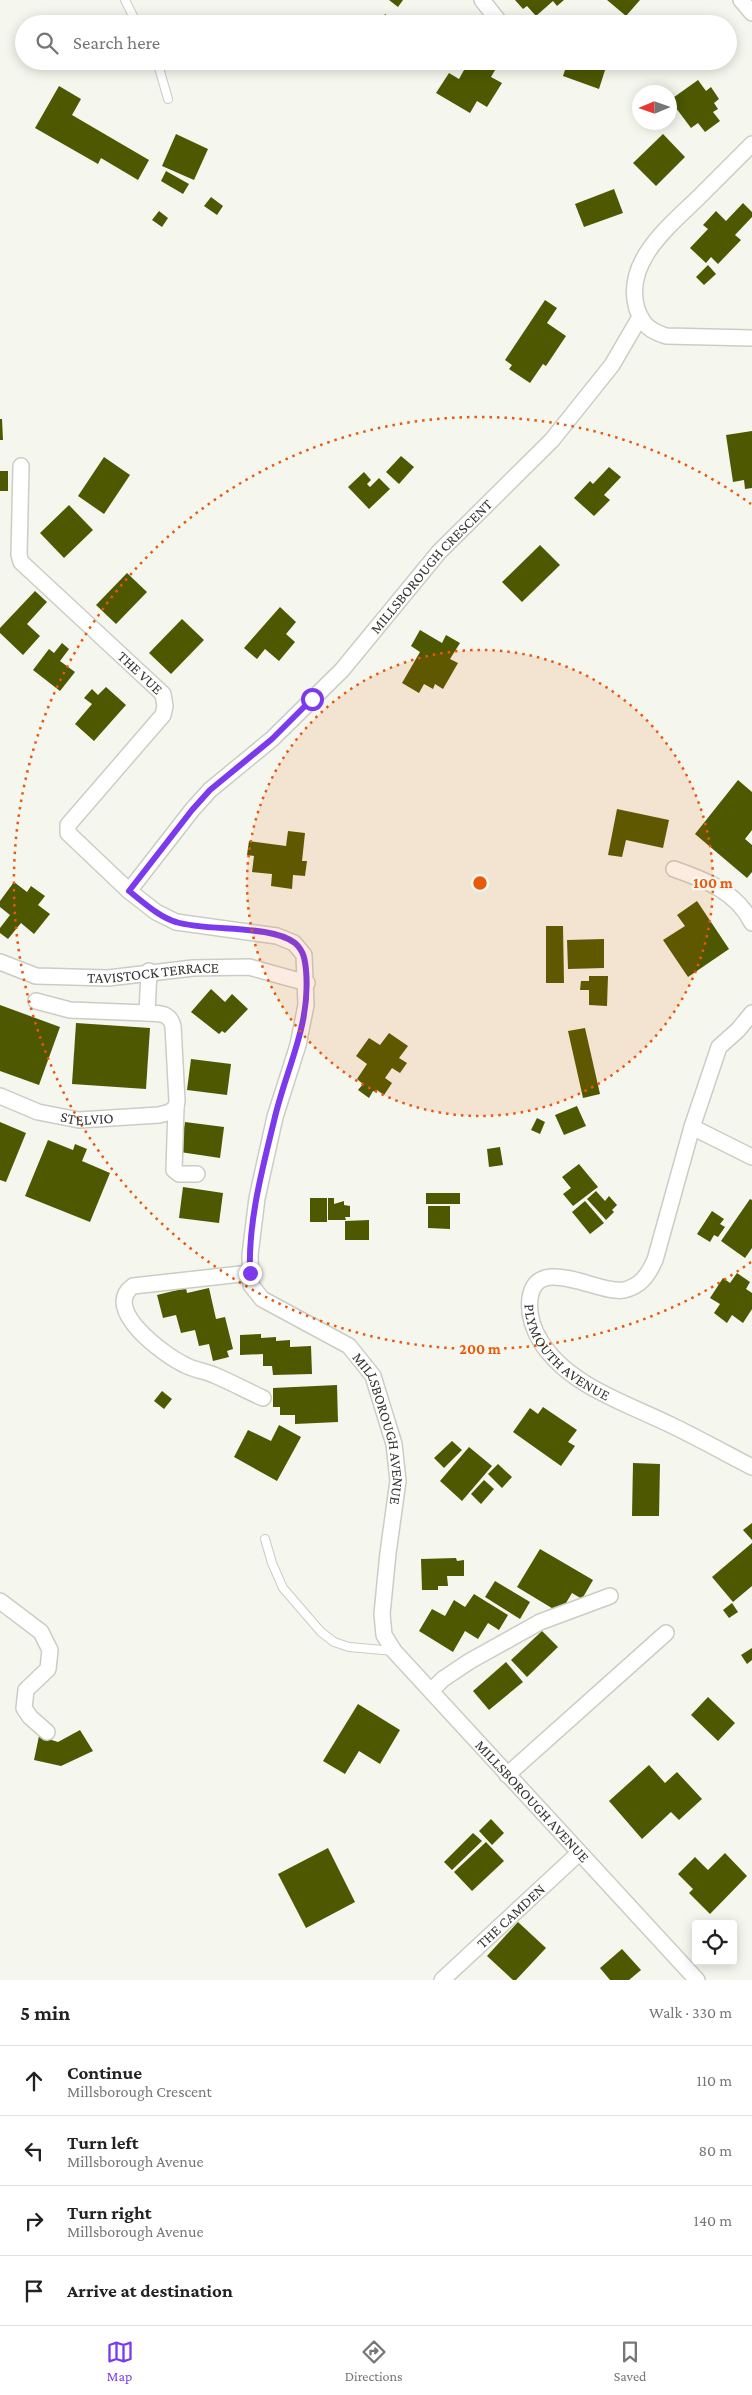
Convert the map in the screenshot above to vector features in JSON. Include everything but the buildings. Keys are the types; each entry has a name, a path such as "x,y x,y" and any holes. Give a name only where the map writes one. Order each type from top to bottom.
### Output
{"street":[{"path":"482,0 494,15"},
{"path":"740,0 752,13"},
{"path":"752,144 658,237 644,259 634,284 634,297 640,318 646,327 666,336 752,338"},
{"name":"MILLSBOROUGH CRESCENT","path":"129,891 192,810 210,790 272,739 342,670 439,552 552,440 612,365 640,318"},
{"name":"THE VUE","path":"21,466 19,555 24,566 164,694 165,706 163,715 68,826 68,833 72,838 129,891"},
{"path":"674,869 708,881 723,890 737,902 752,923"},
{"name":"MILLSBOROUGH AVENUE","path":"129,891 156,912 176,922 277,936 294,943 304,955 307,983 306,1005 298,1045 275,1117 257,1198 250,1255 251,1285 262,1299 349,1346 374,1376 394,1444 398,1481 382,1614 384,1635 394,1651 579,1853 687,1977"},
{"name":"TAVISTOCK TERRACE","path":"0,962 36,976 108,978 193,968 249,968 307,983"},
{"path":"148,1013 149,972"},
{"path":"36,1001 70,1010 148,1013 167,1015 171,1018 176,1107 174,1170 179,1174 197,1174"},
{"name":"PLYMOUTH AVENUE","path":"752,1013 738,1030 719,1047 692,1127 658,1251 648,1276 635,1287 622,1290 608,1290 569,1278 556,1276 544,1278 536,1285 530,1296 532,1325 540,1341 568,1372 596,1389 752,1466"},
{"name":"STELVIO","path":"0,1096 38,1112 79,1120 159,1115 170,1112 176,1107"},
{"path":"692,1127 752,1157"},
{"path":"250,1273 133,1286 126,1292 122,1300 124,1309 133,1323 159,1350 186,1366 212,1374 263,1398"},
{"path":"431,1692 443,1679 463,1666 540,1622 610,1596"},
{"path":"0,1601 41,1632 50,1650 48,1669 26,1690 24,1708 30,1717 47,1732"},
{"path":"507,1775 666,1633"},
{"name":"THE CAMDEN","path":"442,1980 579,1853"}],"lane":[{"path":"125,0 132,15"},
{"path":"160,70 168,99"},
{"path":"265,1539 272,1563 283,1588 321,1632 334,1642 349,1647 394,1651"}],"route":[{"path":"250,1273 250,1255 257,1198 275,1117 298,1045 306,1005 307,983 304,955 294,943 277,936 176,922 156,912 129,891 192,810 210,790 272,739 312,699"}]}
